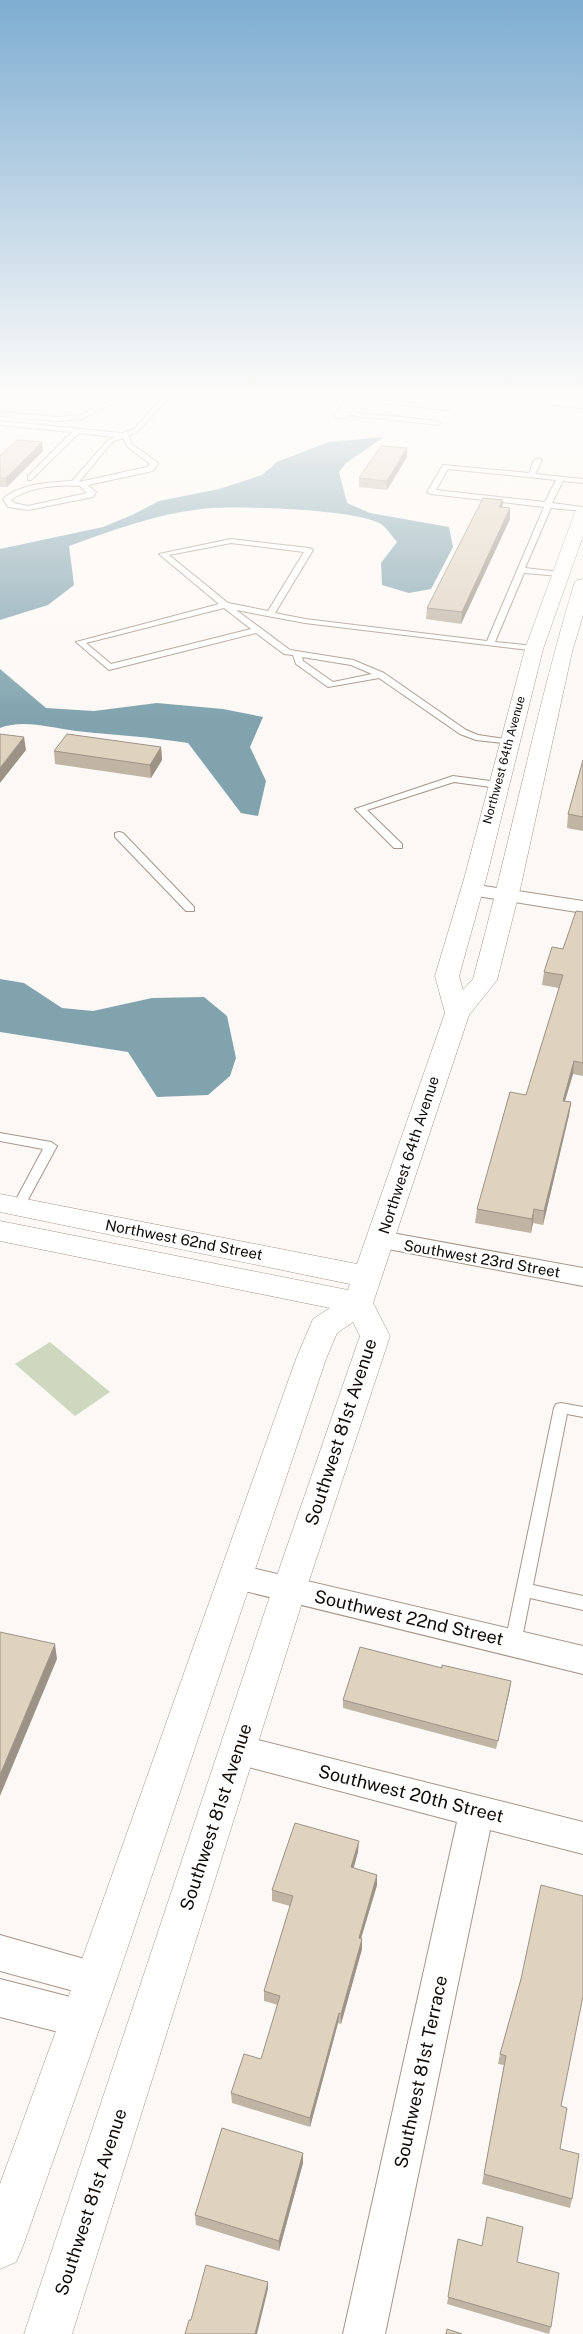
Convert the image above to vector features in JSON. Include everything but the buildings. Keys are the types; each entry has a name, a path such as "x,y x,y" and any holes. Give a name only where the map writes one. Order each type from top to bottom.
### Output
{"street":[{"name":"Northwest 64th Avenue","path":"456,1012 447,976 534,649 583,511"},
{"name":"Northwest 64th Avenue","path":"380,1240 456,1012 486,980 563,652 583,584"},
{"path":"534,649 563,652"},
{"path":"509,742 519,743 539,754"},
{"path":"473,884 583,907"},
{"path":"508,890 583,895"},
{"name":"Northwest 62nd Street","path":"9,1205 85,1220 363,1290"},
{"path":"39,1239 64,1234 85,1220"},
{"name":"Northwest 62nd Street","path":"0,1231 39,1239 363,1290"},
{"path":"0,2246 82,2019 324,1327 363,1290 380,1240"},
{"name":"Southwest 23rd Street","path":"380,1240 583,1277"},
{"name":"Southwest 81st Avenue","path":"48,2334 289,1590 375,1336 363,1290"},
{"name":"Southwest 22nd Street","path":"236,1577 583,1660"},
{"name":"Southwest 20th Street","path":"238,1750 583,1838"},
{"name":"Southwest 81st Terrace","path":"364,2334 477,1811"},
{"path":"0,1952 96,1979"},
{"path":"0,1998 82,2019"}],"lane":[{"path":"8,501 11,505 28,508 62,501"},
{"path":"506,501 583,511"},
{"path":"490,643 550,501"},
{"path":"270,614 309,550 231,541 163,554 224,605 287,652 353,663 381,675 463,732 476,737 509,742"},
{"path":"520,570 560,574"},
{"path":"258,630 109,667 80,642 224,605 305,621 534,649"},
{"path":"296,653 299,662 331,685 381,675"},
{"path":"398,846 360,809 453,779 498,785"},
{"path":"119,835 190,909"},
{"path":"0,1137 52,1146 9,1205"},
{"path":"513,1643 561,1408 583,1412"},
{"path":"524,1590 583,1603"}],"green space":[{"path":"50,1342 110,1392 75,1416 15,1364"}],"water":[{"path":"159,501 346,501 347,503 370,513 449,527 453,547 431,589 409,593 382,585 381,563 397,542 382,524 345,514 292,509 217,508 184,511 117,529 69,546 74,585 48,605 0,620 0,549 103,527"},
{"path":"0,669 46,708 94,711 157,703 223,709 263,717 250,747 266,781 258,816 241,813 188,743 28,724 9,725 0,728"},
{"path":"0,979 24,983 62,1008 93,1011 152,998 204,997 227,1016 236,1058 230,1076 208,1095 157,1097 128,1052 0,1032"}]}
